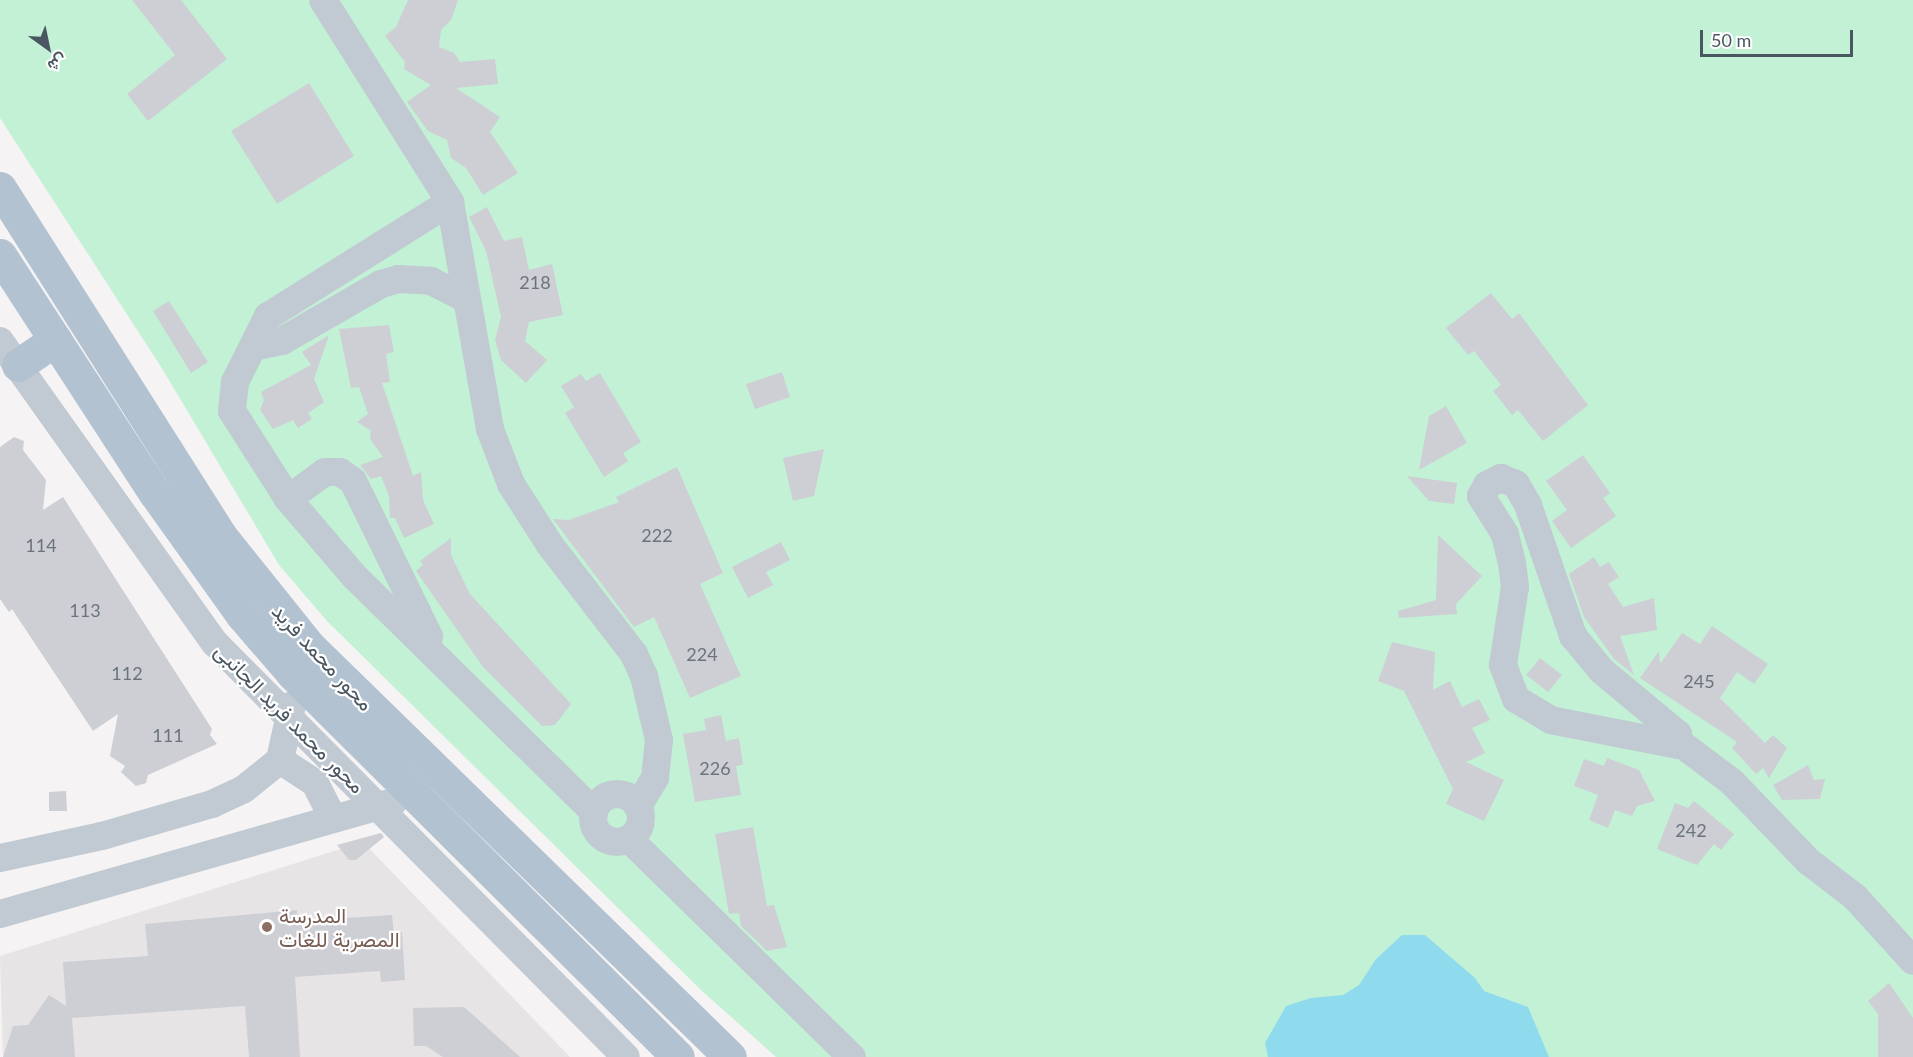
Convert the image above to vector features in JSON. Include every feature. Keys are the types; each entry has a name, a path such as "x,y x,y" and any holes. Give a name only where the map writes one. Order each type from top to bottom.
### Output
{"main road":[{"name":"محور محمد فريد","path":"0,188 178,473 279,611 362,700 730,1057"},
{"name":"محور محمد فريد","path":"0,255 200,560 292,673 678,1057"},
{"path":"9,353 55,340"}],"street":[{"path":"323,0 450,202 464,298 490,429 510,484 550,545 624,639 644,676 659,740 655,778 638,806 641,825 629,839 620,842 602,837 593,821 594,812 614,794 624,795 638,806"},
{"path":"346,34 348,0"},
{"path":"450,202 277,308 261,326 235,382 231,411 288,499 354,576 594,812"},
{"path":"253,347 282,341 398,279 431,281 464,298"},
{"name":"محور محمد فريد الجانبى","path":"9,353 215,643 626,1057"},
{"path":"288,499 325,472 340,472 353,481 404,590 445,664"},
{"path":"1680,743 1674,747 1606,728 1551,720 1516,699 1503,665 1515,587 1505,534 1482,502 1490,483 1506,479 1520,489 1573,636 1602,671 1678,734 1680,743 1731,782 1808,861 1875,915 1913,961"},
{"path":"0,858 212,804 244,789 280,760 291,719 292,673"},
{"path":"280,760 315,783 333,818"},
{"path":"0,914 376,806 417,798"},
{"path":"629,839 852,1057"}],"shaded area":[{"name":"المدرسة المصرية للغات","path":"363,842 570,1057 3,1057 0,956"}],"green space":[{"path":"0,0 1913,0 1913,1057 776,1057 701,990 327,621 279,565 163,370 0,118"}],"water":[{"path":"1402,935 1425,935 1475,978 1484,991 1528,1007 1549,1057 1268,1057 1265,1043 1286,1006 1311,998 1343,995 1359,985 1376,959"}],"building":[{"path":"132,0 181,0 227,59 148,121 127,94 175,55"},
{"path":"408,0 458,0 451,20 441,30 439,47 454,53 460,62 495,59 498,84 456,88 500,117 490,132 518,173 483,195 466,168 451,158 447,140 428,131 407,102 431,85 404,69 405,62 385,36 396,27"},
{"path":"309,83 354,156 277,204 231,131"},
{"path":"487,207 504,241 522,237 529,270 552,264 563,315 529,322 525,341 547,360 526,383 501,360 495,340 501,317 486,251 469,217"},
{"path":"1491,293 1512,319 1519,313 1588,405 1543,441 1518,410 1512,415 1493,391 1501,385 1474,351 1468,355 1446,328"},
{"path":"169,301 208,362 191,373 153,311"},
{"path":"389,325 394,352 386,354 390,382 382,383 413,476 421,472 423,500 434,524 404,538 395,518 390,518 389,496 381,476 371,479 360,465 383,457 370,439 371,431 357,422 368,414 359,387 351,388 339,329"},
{"path":"329,335 314,379 324,402 308,413 312,419 298,428 293,420 273,429 260,410 264,400 261,392 311,365 302,352"},
{"path":"782,372 790,397 755,409 746,384"},
{"path":"600,373 641,442 623,453 628,461 604,477 565,413 574,407 561,386 581,374 586,381"},
{"path":"1446,406 1467,443 1419,470 1429,416"},
{"path":"14,437 24,441 23,450 46,480 43,510 63,497 212,729 210,735 217,744 148,775 146,783 136,786 121,772 125,766 110,756 118,714 93,731 12,609 9,612 0,599 0,447"},
{"path":"824,449 814,496 793,501 783,458"},
{"path":"1583,455 1610,493 1603,498 1616,516 1571,548 1552,521 1567,510 1546,481"},
{"path":"677,467 723,573 700,584 741,676 690,698 654,617 634,627 553,519 569,520 619,502 616,497"},
{"path":"1407,476 1457,483 1454,504 1429,501"},
{"path":"1438,535 1482,576 1456,604 1457,614 1399,618 1398,611 1436,600"},
{"path":"451,538 451,555 470,594 571,704 555,725 542,726 483,667 416,571 423,565 420,561"},
{"path":"781,542 790,560 766,572 773,585 748,598 732,567"},
{"path":"1594,557 1600,567 1609,562 1619,577 1608,584 1623,607 1654,598 1657,630 1620,636 1634,675 1614,659 1584,617 1569,574"},
{"path":"1712,626 1768,664 1754,684 1737,672 1720,698 1765,743 1773,735 1787,748 1769,778 1763,768 1756,774 1732,748 1737,742 1640,678 1659,651 1660,664 1682,633 1700,644"},
{"path":"1392,642 1435,652 1433,690 1450,681 1462,707 1479,699 1490,720 1472,728 1485,753 1466,762 1504,780 1484,821 1446,804 1453,789 1404,691 1378,681"},
{"path":"1540,658 1562,675 1548,692 1526,675"},
{"path":"721,715 726,741 739,738 743,765 736,766 741,795 695,802 683,734 706,730 704,719"},
{"path":"1607,758 1639,770 1655,801 1637,806 1632,816 1615,810 1608,828 1589,820 1598,795 1574,786 1584,759 1604,766"},
{"path":"1808,765 1814,780 1825,779 1820,799 1782,800 1773,785"},
{"path":"66,791 67,811 49,811 49,792"},
{"path":"1694,801 1734,834 1721,850 1714,844 1697,865 1657,849 1675,803 1688,808"},
{"path":"753,827 767,906 774,905 787,947 767,951 741,926 739,913 729,914 715,834"},
{"path":"381,833 384,837 356,860 349,860 337,845"},
{"path":"297,910 298,921 392,915 394,933 402,932 405,980 381,982 380,971 295,977 300,1057 249,1057 245,1006 72,1018 75,1057 3,1057 13,1026 28,1025 49,995 66,1006 63,962 148,956 145,924"},
{"path":"1889,983 1913,1018 1913,1057 1878,1057 1878,1014 1868,1001"},
{"path":"464,1007 520,1057 443,1057 426,1046 414,1046 413,1008"}],"place":[{"name":"المدرسة المصرية للغات","path":"267,927"}]}
